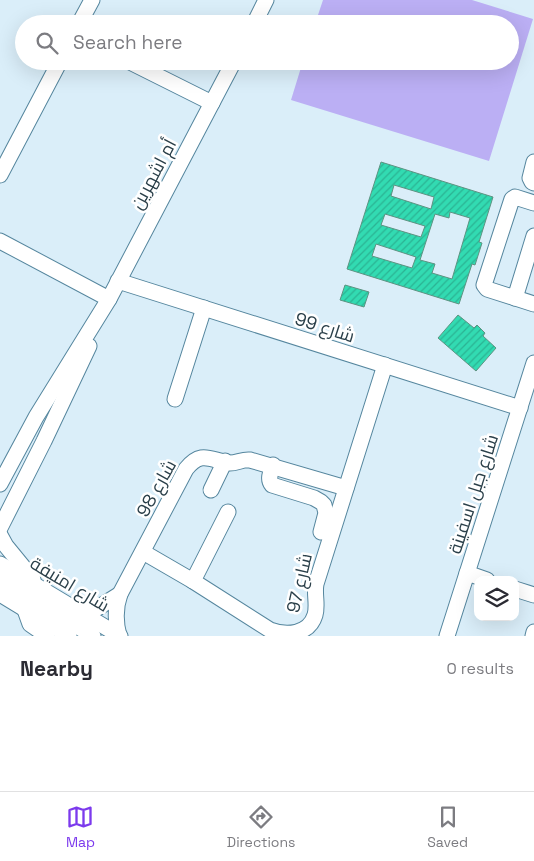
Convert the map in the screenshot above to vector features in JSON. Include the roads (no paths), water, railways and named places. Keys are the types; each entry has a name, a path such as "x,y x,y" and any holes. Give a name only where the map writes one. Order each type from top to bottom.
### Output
{"street":[{"path":"84,15 92,0"},
{"path":"258,15 266,0"},
{"path":"2,166 55,70"},
{"path":"146,70 212,103"},
{"name":"أم اشهرين","path":"0,484 36,417 107,302 229,70"},
{"path":"534,162 530,178 534,183"},
{"path":"534,202 516,197 512,199 484,285 486,289 534,304"},
{"path":"515,298 534,236"},
{"path":"0,241 107,302"},
{"name":"شارع 99","path":"118,281 520,408"},
{"name":"أم اشهرين","path":"0,528 85,355 107,302"},
{"path":"175,399 204,308"},
{"name":"شارع جبل اسفينة","path":"447,636 534,363"},
{"name":"شارع 97","path":"143,552 278,634 295,634 309,625 316,614 316,584 384,365"},
{"path":"0,505 12,480 15,456"},
{"name":"شارع 98","path":"120,636 116,610 120,594 190,464 207,457 225,462 248,459 346,488"},
{"path":"211,490 225,462"},
{"path":"273,466 269,477 272,485 318,499 324,505 326,517 320,536 328,543"},
{"path":"193,581 228,512"},
{"path":"0,535 6,546 38,586"},
{"name":"شارع امنيفة","path":"0,564 120,636"},
{"path":"467,573 476,576"},
{"path":"0,579 93,636"},
{"path":"519,590 534,595"},
{"path":"0,594 69,636"},
{"name":"شارع 98","path":"83,613 96,609 120,594"},
{"path":"24,609 30,624 47,636"},
{"path":"533,636 534,632"}]}
